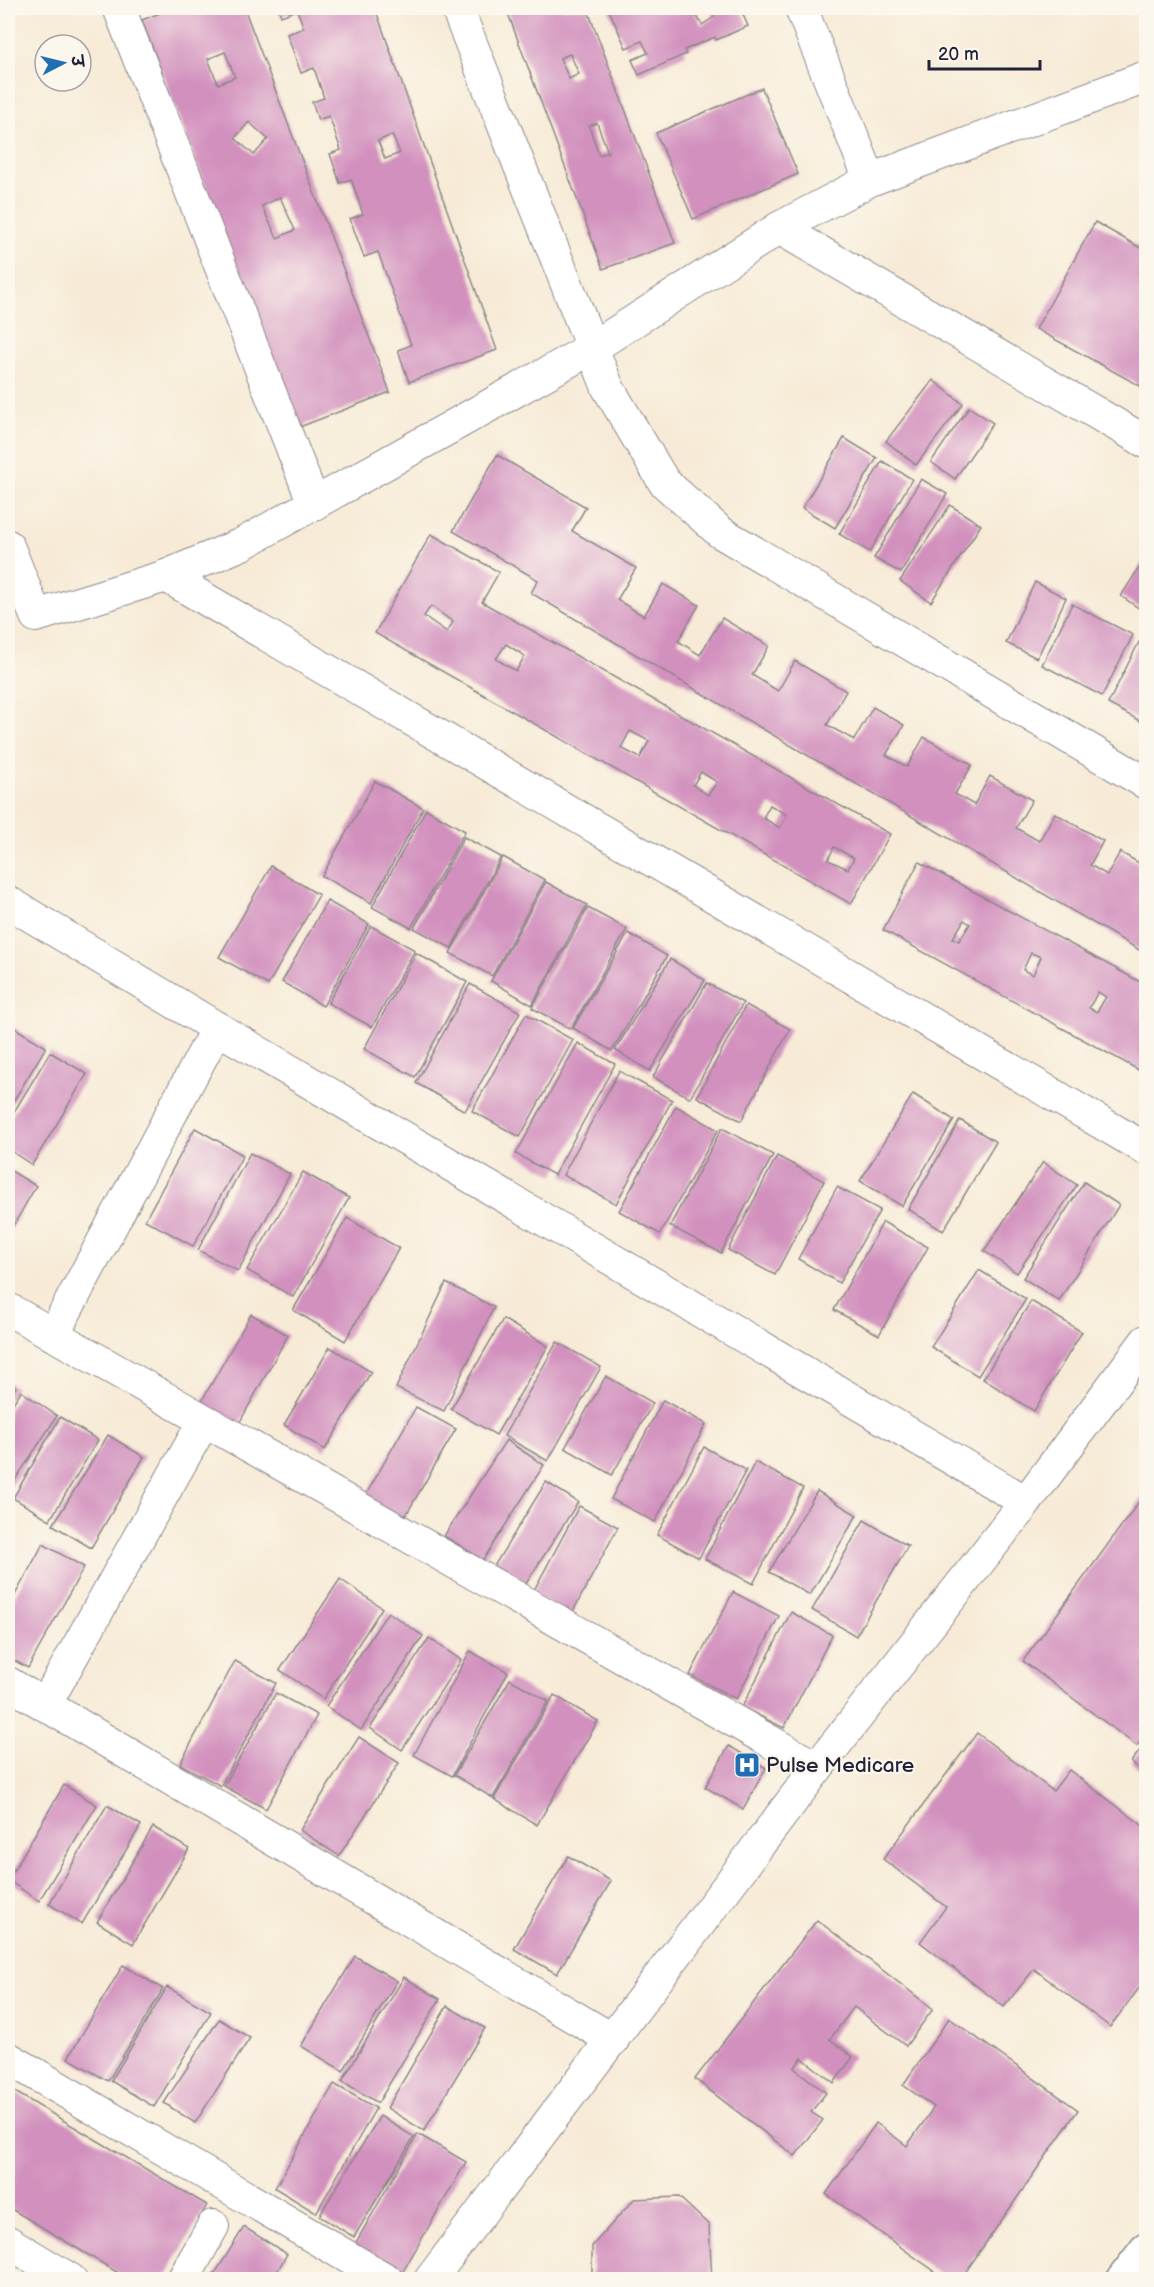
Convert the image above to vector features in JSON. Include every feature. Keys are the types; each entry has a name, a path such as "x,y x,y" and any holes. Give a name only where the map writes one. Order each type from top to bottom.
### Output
{"street":[{"path":"119,8 314,504"},
{"path":"457,8 608,388 664,482 720,532 1146,783"},
{"path":"801,8 870,180"},
{"path":"8,546 36,616 166,576 242,544 592,348 779,228 870,180 1146,77"},
{"path":"779,228 1146,442"},
{"path":"166,576 1146,1149"},
{"path":"8,902 217,1029 1026,1502"},
{"path":"53,1335 217,1029"},
{"path":"8,1309 817,1768"},
{"path":"430,2280 817,1768 1026,1502 1146,1341"},
{"path":"45,1705 204,1421"},
{"path":"8,1683 613,2040"},
{"path":"9,2061 387,2280"},
{"path":"183,2280 213,2226"},
{"path":"8,2242 71,2280"},
{"path":"1123,2280 1146,2250"}],"building":[{"path":"173,8 244,8 390,392 297,428 142,20","holes":["225,52 235,77 218,84 208,59","249,122 268,139 254,155 235,138","280,197 295,230 277,238 262,206"]},
{"path":"278,8 375,8 497,350 409,382 398,350 411,345 378,252 364,257 350,219 363,214 351,179 340,183 330,154 341,150 329,116 318,120 312,102 324,98 314,68 301,73 287,34 304,28 297,10 281,16","holes":["392,135 400,153 385,159 378,141"]},
{"path":"506,8 587,8 675,243 603,269","holes":["570,54 579,74 569,79 560,58","597,123 608,152 599,155 589,126"]},
{"path":"608,8 692,8 702,25 714,17 709,8 740,8 748,26 716,40 715,37 684,50 686,54 639,75 632,60 648,53 642,41 626,48"},
{"path":"762,88 798,174 693,219 656,133"},
{"path":"1095,222 1146,251 1146,374 1140,386 1036,329"},
{"path":"933,380 963,404 916,465 886,441"},
{"path":"969,407 993,423 955,479 931,462"},
{"path":"844,438 877,458 835,528 802,508"},
{"path":"497,455 586,507 572,531 636,568 617,600 644,616 663,584 699,605 678,641 700,655 722,618 769,646 752,675 778,691 795,661 846,691 827,725 854,740 873,707 904,725 886,755 907,767 924,737 972,765 955,794 974,805 990,776 1032,800 1016,828 1039,841 1055,813 1103,841 1090,865 1107,875 1120,852 1146,867 1146,954 531,593 538,580 453,531"},
{"path":"882,461 912,479 870,552 839,534"},
{"path":"921,479 947,494 901,573 874,558"},
{"path":"950,505 981,525 931,602 900,581"},
{"path":"431,534 499,572 482,602 890,834 851,904 375,633","holes":["431,606 453,622 447,632 424,616","506,644 525,656 516,671 496,659","630,731 649,741 640,758 621,748","701,772 717,782 708,795 693,785","770,805 787,815 780,828 763,818","834,847 854,858 848,869 828,860"]},
{"path":"1146,557 1146,613 1121,596"},
{"path":"1035,582 1066,598 1037,658 1006,643"},
{"path":"1072,604 1133,635 1102,696 1042,665"},
{"path":"1139,642 1146,646 1146,724 1108,704"},
{"path":"375,781 423,808 371,903 322,876"},
{"path":"426,809 465,831 411,928 372,907"},
{"path":"464,837 501,857 451,948 414,928"},
{"path":"503,857 545,880 492,976 450,953"},
{"path":"919,862 1146,985 1146,1074 883,930","holes":["964,920 970,924 959,941 953,938","1031,953 1041,957 1033,975 1023,970","1098,992 1106,997 1097,1012 1089,1008"]},
{"path":"271,866 319,895 268,985 219,957"},
{"path":"546,882 587,905 532,1005 491,981"},
{"path":"327,901 369,924 323,1006 282,982"},
{"path":"588,908 627,929 571,1029 532,1008"},
{"path":"371,926 415,950 372,1027 328,1003"},
{"path":"628,933 667,956 612,1051 573,1028"},
{"path":"416,953 467,982 415,1077 364,1049"},
{"path":"670,959 705,980 650,1071 615,1050"},
{"path":"707,983 743,1003 690,1098 653,1077"},
{"path":"470,984 520,1012 465,1111 416,1083"},
{"path":"746,1005 790,1029 741,1121 697,1097"},
{"path":"526,1014 573,1040 520,1137 472,1111"},
{"path":"15,1028 46,1047 8,1110 8,1041"},
{"path":"578,1043 615,1064 554,1175 516,1154"},
{"path":"50,1052 87,1074 32,1165 8,1149 8,1122"},
{"path":"619,1071 672,1100 616,1204 563,1175"},
{"path":"913,1094 954,1120 902,1206 860,1181"},
{"path":"676,1106 718,1130 660,1234 619,1211"},
{"path":"960,1120 996,1142 943,1231 908,1209"},
{"path":"195,1128 243,1155 193,1246 145,1220"},
{"path":"722,1128 773,1155 721,1253 670,1226"},
{"path":"250,1153 290,1174 238,1271 198,1250"},
{"path":"777,1156 824,1181 775,1275 728,1250"},
{"path":"1043,1162 1077,1185 1017,1273 984,1251"},
{"path":"8,1169 36,1186 8,1235"},
{"path":"303,1172 349,1198 293,1297 247,1270"},
{"path":"1084,1182 1119,1205 1059,1301 1023,1278"},
{"path":"837,1187 880,1210 839,1283 798,1259"},
{"path":"347,1218 399,1248 345,1341 293,1310"},
{"path":"883,1222 928,1247 879,1335 834,1310"},
{"path":"979,1270 1026,1299 978,1376 931,1347"},
{"path":"446,1283 494,1307 444,1411 396,1388"},
{"path":"1031,1301 1082,1332 1034,1411 983,1379"},
{"path":"251,1314 288,1335 237,1427 199,1406"},
{"path":"503,1319 548,1346 496,1435 451,1409"},
{"path":"557,1342 601,1367 548,1461 504,1436"},
{"path":"330,1347 371,1372 325,1450 284,1425"},
{"path":"606,1376 653,1403 612,1475 565,1448"},
{"path":"8,1382 16,1387 8,1401"},
{"path":"21,1391 57,1416 8,1491 8,1411"},
{"path":"663,1400 706,1424 655,1522 611,1499"},
{"path":"416,1407 456,1429 399,1527 360,1505"},
{"path":"60,1417 98,1440 50,1520 13,1498"},
{"path":"108,1435 144,1457 91,1548 53,1525"},
{"path":"506,1440 544,1465 483,1560 444,1536"},
{"path":"704,1447 746,1470 699,1558 657,1535"},
{"path":"755,1462 803,1488 753,1584 705,1559"},
{"path":"546,1482 578,1502 522,1590 491,1571"},
{"path":"817,1491 857,1515 810,1595 769,1572"},
{"path":"1146,1492 1146,1732 1137,1746 1023,1661"},
{"path":"579,1506 618,1527 571,1615 532,1594"},
{"path":"864,1520 908,1546 856,1636 812,1610"},
{"path":"43,1544 84,1567 28,1668 8,1657 8,1608"},
{"path":"340,1579 382,1608 323,1699 280,1670"},
{"path":"733,1592 779,1616 736,1699 690,1675"},
{"path":"388,1612 423,1636 361,1730 326,1706"},
{"path":"791,1612 832,1635 784,1728 742,1707"},
{"path":"429,1638 461,1660 402,1750 370,1728"},
{"path":"470,1651 508,1672 452,1776 414,1755"},
{"path":"235,1661 276,1683 221,1786 180,1764"},
{"path":"510,1679 548,1701 493,1798 454,1775"},
{"path":"276,1693 317,1715 266,1809 224,1786"},
{"path":"554,1695 598,1721 537,1825 494,1799"},
{"path":"977,1733 1053,1791 1069,1770 1146,1828 1144,1863 1146,1865 1146,1979 1110,2027 1034,1969 1004,2007 920,1942 946,1907 883,1859"},
{"path":"359,1737 399,1763 339,1856 300,1830"},
{"path":"1146,1743 1146,1774 1131,1762"},
{"path":"729,1746 766,1768 743,1809 705,1787"},
{"path":"64,1785 97,1805 39,1901 8,1880"},
{"path":"107,1805 141,1825 82,1924 49,1904"},
{"path":"153,1827 189,1849 133,1944 97,1922"},
{"path":"568,1856 611,1881 557,1974 514,1949"},
{"path":"817,1920 933,2009 906,2046 854,2007 830,2039 853,2057 834,2083 802,2058 794,2068 826,2093 811,2112 823,2120 795,2156 695,2079"},
{"path":"355,1956 397,1981 343,2071 301,2046"},
{"path":"123,1965 163,1989 108,2081 68,2058"},
{"path":"404,1977 440,1999 378,2103 342,2081"},
{"path":"167,1987 211,2012 154,2107 111,2081"},
{"path":"447,2006 485,2028 424,2131 387,2108"},
{"path":"949,2018 1078,2110 960,2280 947,2280 826,2194 876,2123 907,2146 934,2107 903,2085"},
{"path":"219,2019 250,2038 195,2123 164,2103"},
{"path":"334,2084 376,2108 316,2213 275,2188"},
{"path":"10,2089 207,2205 164,2280 130,2280 8,2207 8,2094"},
{"path":"380,2116 414,2137 354,2237 319,2216"},
{"path":"418,2134 466,2162 402,2273 354,2246"},
{"path":"679,2197 709,2225 712,2280 592,2280 592,2246 634,2199"},
{"path":"244,2227 287,2254 272,2280 211,2280"}],"place":[{"name":"Pulse Medicare","path":"747,1765"}]}
